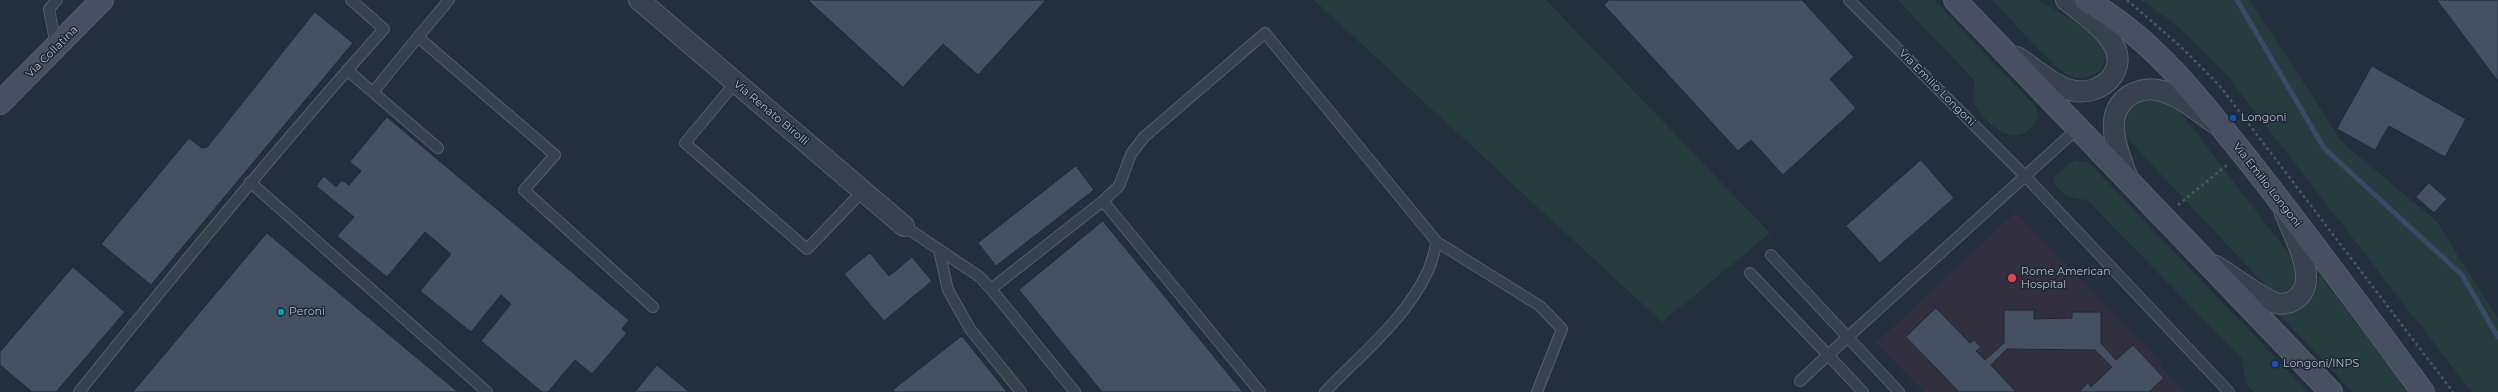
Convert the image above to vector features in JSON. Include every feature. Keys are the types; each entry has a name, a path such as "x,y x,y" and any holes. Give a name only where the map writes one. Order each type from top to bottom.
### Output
{"street":[{"name":"Via Collatina","path":"0,103 56,49 102,0"},
{"name":"Via Renato Birolli","path":"639,0 904,226"},
{"path":"1955,0 2165,217 2331,392"},
{"path":"1998,45 2071,90 2093,90 2105,84 2116,69 2117,54 2115,47 2099,27 2066,0"},
{"name":"Via Emilio Longoni","path":"2086,0 2137,36 2180,75 2281,201 2423,392"},
{"path":"2128,179 2117,148 2113,123 2121,104 2134,93 2148,89 2166,93 2223,129"},
{"path":"2204,258 2276,304 2288,303 2295,300 2305,289 2307,272 2281,201"}],"lane":[{"path":"56,49 49,9 57,0"},
{"path":"79,392 250,182 384,29 351,0"},
{"path":"373,92 450,0"},
{"name":"Via Emilio Longoni","path":"1849,0 2026,177 2229,392"},
{"path":"991,289 1103,201 1119,186 1132,154 1144,137 1265,33 1437,242 1540,306 1562,329 1538,392"},
{"path":"418,37 555,155 524,190 653,307"},
{"path":"347,70 438,148"},
{"path":"735,83 685,143 807,249 863,190"},
{"path":"1800,381 2026,177 2078,128"},
{"path":"250,182 487,392"},
{"path":"1103,201 1260,392"},
{"path":"904,226 980,277 1075,392"},
{"path":"1325,392 1376,342 1407,306 1428,271 1437,242"},
{"path":"940,250 948,290 970,329 1021,392"},
{"path":"1771,255 1899,392"},
{"path":"1750,273 1863,392"}],"path":[{"path":"2165,217 2260,139"}],"shaded area":[{"name":"Rome American Hospital","path":"2015,213 2162,363 2160,366 2184,392 1924,392 1876,343"}],"green space":[{"path":"1314,0 1546,0 1770,233 1662,322"},
{"path":"1898,0 1934,0 2036,107 2038,117 2030,128 2021,134 2012,135 1994,127 1985,119 1972,100 1975,81"},
{"path":"1993,0 2039,0 2098,36 2107,54 2100,71 2086,77 2079,78 2072,77 2064,73 2043,54"},
{"path":"2141,0 2250,0 2342,142 2437,222 2498,319 2498,392 2472,392 2225,73 2174,23"},
{"path":"2138,95 2173,103 2296,263 2296,284 2284,292 2277,292 2265,285 2128,139 2123,132 2123,110"},
{"path":"2075,160 2089,163 2308,392 2254,392 2245,383 2243,360 2087,200 2067,195 2056,186 2053,181 2055,175"},
{"path":"2319,275 2409,392 2353,392 2277,312 2300,305 2311,297 2318,284"}],"building":[{"path":"808,0 1046,0 978,75 943,44 903,87"},
{"path":"1609,0 1802,0 1854,57 1830,79 1856,108 1783,175 1751,140 1738,151 1604,5"},
{"path":"2437,0 2498,0 2498,81"},
{"path":"315,12 353,43 151,285 101,244 189,138 202,148 207,147"},
{"path":"2372,66 2466,119 2445,157 2389,126 2375,150 2337,129"},
{"path":"387,117 629,320 622,329 627,333 592,374 575,360 548,392 542,392 481,341 511,304 501,295 471,332 420,291 451,254 425,232 387,277 337,236 354,217 316,186 324,176 336,187 342,180 349,185 361,171 350,162"},
{"path":"1921,160 1954,198 1880,263 1846,226"},
{"path":"1076,166 1094,190 996,266 978,243"},
{"path":"2429,183 2447,199 2434,213 2416,197"},
{"path":"1103,221 1243,392 1102,392 1019,290"},
{"name":"Peroni","path":"267,233 458,392 133,392"},
{"path":"870,253 889,276 912,257 932,281 884,321 844,274"},
{"path":"73,267 125,312 56,392 32,392 0,365 0,352"},
{"path":"1936,308 1970,343 1974,340 1981,347 1976,351 1985,360 2004,343 2004,310 2034,310 2034,319 2072,318 2072,312 2101,312 2101,343 2116,360 2133,345 2164,378 2149,392 2079,392 2088,383 2091,387 2112,367 2095,350 2007,349 1991,365 2016,392 1959,392 1906,337"},
{"path":"962,336 1007,392 895,392 893,390"},
{"path":"657,365 689,392 635,392"}],"waterway":[{"path":"2237,0 2324,148 2462,275 2498,337"}],"place":[{"name":"Longoni","path":"2233,118"},
{"name":"Rome American Hospital","path":"2012,278"},
{"name":"Peroni","path":"281,312"},
{"name":"Longoni/INPS","path":"2275,364"}]}
